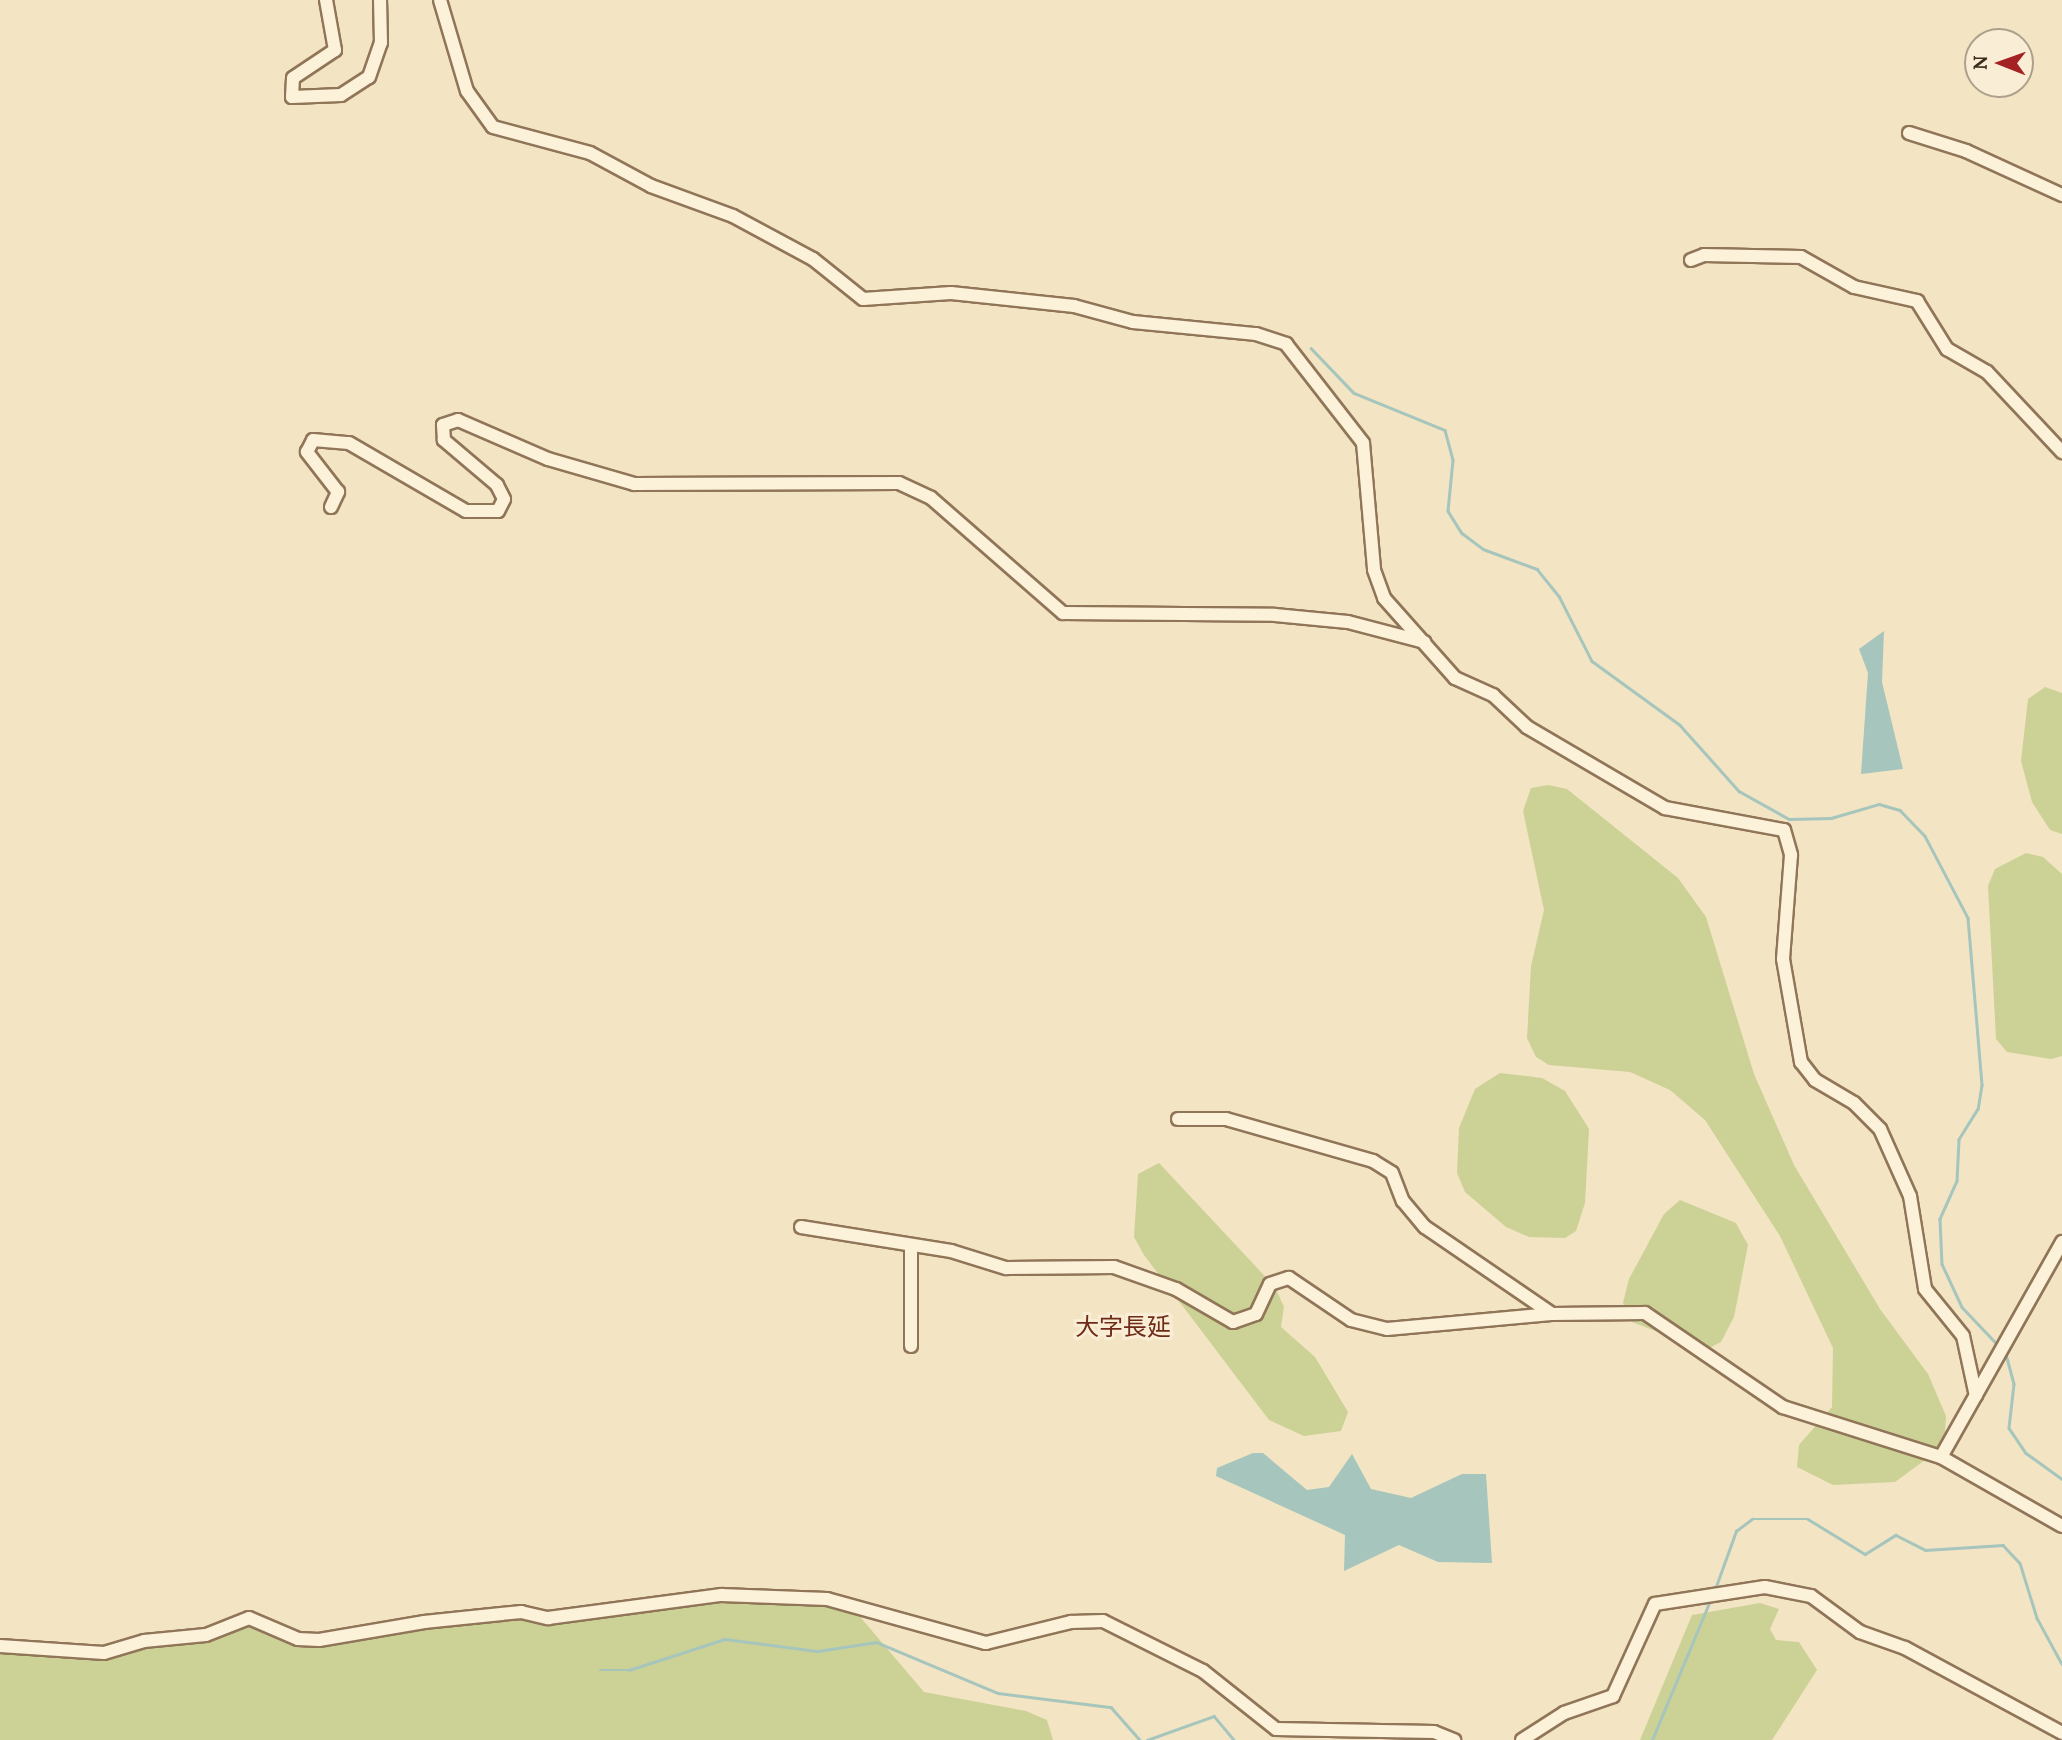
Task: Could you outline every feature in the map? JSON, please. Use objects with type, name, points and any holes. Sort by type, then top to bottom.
[{"type":"street","points":[[326,0],[335,50],[293,78],[292,97],[341,95],[369,77],[381,43],[380,0]]},
{"type":"street","points":[[440,0],[467,91],[493,127],[590,153],[651,186],[733,216],[813,259],[863,299],[951,293],[1074,306],[1133,322],[1256,334],[1286,344],[1363,443],[1378,586],[1455,678],[1493,695],[1527,727],[1636,795],[1682,814],[1784,831],[1791,865],[1783,960],[1801,1062],[1815,1080],[1854,1103],[1880,1129],[1910,1196],[1925,1289],[1963,1336],[1976,1396]]},
{"type":"street","points":[[1909,133],[1966,150],[2062,195]]},
{"type":"street","points":[[1691,260],[1704,255],[1801,257],[1854,287],[1917,302],[1947,349],[1987,372],[2062,452]]},
{"type":"street","points":[[331,508],[338,492],[307,452],[313,440],[349,443],[466,511],[498,512],[504,499],[497,485],[444,440],[443,425],[458,420],[548,458],[634,484],[899,483],[931,498],[1063,613],[1275,615],[1348,622],[1424,642]]},
{"type":"street","points":[[1178,1119],[1226,1119],[1373,1161],[1392,1173],[1402,1201],[1425,1227],[1552,1314]]},
{"type":"street","points":[[801,1227],[1006,1268],[1114,1267],[1176,1289],[1233,1322],[1256,1314],[1270,1284],[1289,1278],[1351,1320],[1388,1329],[1552,1314],[1645,1313],[1783,1407],[1941,1457],[2062,1526]]},
{"type":"street","points":[[1941,1457],[2062,1242]]},
{"type":"street","points":[[911,1247],[911,1346]]},
{"type":"street","points":[[1522,1740],[1564,1713],[1613,1696],[1655,1604],[1765,1587],[1811,1596],[1860,1632],[1905,1648],[2062,1733]]},
{"type":"street","points":[[0,1646],[104,1654],[144,1641],[206,1635],[249,1618],[298,1639],[319,1640],[424,1622],[521,1612],[548,1618],[721,1595],[827,1599],[986,1643],[1070,1622],[1103,1621],[1203,1671],[1276,1729],[1434,1732],[1454,1740]]},
{"type":"green space","points":[[2045,687],[2062,693],[2062,834],[2050,830],[2032,802],[2021,761],[2028,699]]},
{"type":"green space","points":[[1548,785],[1567,789],[1678,878],[1706,917],[1754,1074],[1794,1165],[1880,1309],[1928,1374],[1946,1416],[1944,1446],[1895,1482],[1833,1485],[1797,1467],[1799,1445],[1832,1407],[1833,1348],[1780,1236],[1705,1120],[1670,1090],[1630,1072],[1549,1065],[1536,1057],[1527,1038],[1531,966],[1544,910],[1523,811],[1531,788]]},
{"type":"green space","points":[[2026,853],[2043,857],[2062,874],[2062,1056],[2051,1059],[2007,1052],[1996,1039],[1988,886],[1995,869]]},
{"type":"green space","points":[[1500,1073],[1542,1078],[1565,1091],[1589,1129],[1585,1203],[1576,1231],[1565,1238],[1529,1237],[1506,1227],[1465,1192],[1457,1173],[1459,1128],[1475,1089]]},
{"type":"green space","points":[[1159,1163],[1275,1287],[1284,1307],[1281,1327],[1315,1357],[1348,1412],[1341,1431],[1304,1436],[1269,1420],[1144,1255],[1134,1237],[1138,1174]]},
{"type":"green space","points":[[1680,1200],[1736,1223],[1748,1245],[1734,1317],[1721,1342],[1705,1350],[1632,1322],[1623,1303],[1629,1279],[1664,1214]]},
{"type":"green space","points":[[723,1600],[827,1603],[856,1612],[924,1692],[1026,1711],[1047,1720],[1053,1740],[0,1740],[0,1650],[103,1657],[249,1622],[294,1642],[523,1616],[645,1613]]},
{"type":"green space","points":[[1760,1603],[1779,1609],[1770,1629],[1776,1640],[1799,1642],[1817,1670],[1772,1740],[1640,1740],[1692,1615]]},
{"type":"water","points":[[1884,631],[1882,682],[1903,769],[1861,774],[1868,673],[1859,649]]},
{"type":"water","points":[[1253,1453],[1263,1453],[1307,1490],[1329,1487],[1352,1454],[1371,1489],[1411,1498],[1462,1474],[1486,1474],[1492,1563],[1438,1562],[1399,1545],[1344,1571],[1345,1535],[1216,1476],[1217,1468]]},
{"type":"waterway","points":[[1311,348],[1354,393],[1445,430],[1453,460],[1448,511],[1462,533],[1483,549],[1537,569],[1559,596],[1592,661],[1680,725],[1739,791],[1789,819],[1831,818],[1879,804],[1900,810],[1925,836],[1968,918],[1982,1085],[1978,1109],[1959,1140],[1957,1181],[1940,1219],[1942,1264],[1962,1307],[1999,1346]]},
{"type":"waterway","points":[[2006,1354],[2014,1384],[2009,1428],[2026,1453],[2062,1479]]},
{"type":"waterway","points":[[1714,1592],[1736,1531],[1752,1519],[1808,1519],[1865,1554],[1896,1535],[1925,1550],[2003,1545],[2020,1563],[2037,1618],[2062,1664]]},
{"type":"waterway","points":[[1652,1740],[1710,1601]]},
{"type":"waterway","points":[[600,1670],[629,1670],[725,1639],[818,1651],[876,1642],[998,1693],[1111,1707],[1140,1740]]},
{"type":"waterway","points":[[1147,1740],[1214,1716],[1234,1740]]},
{"type":"district","name":"大字長延","points":[[1123,1327]]}]
